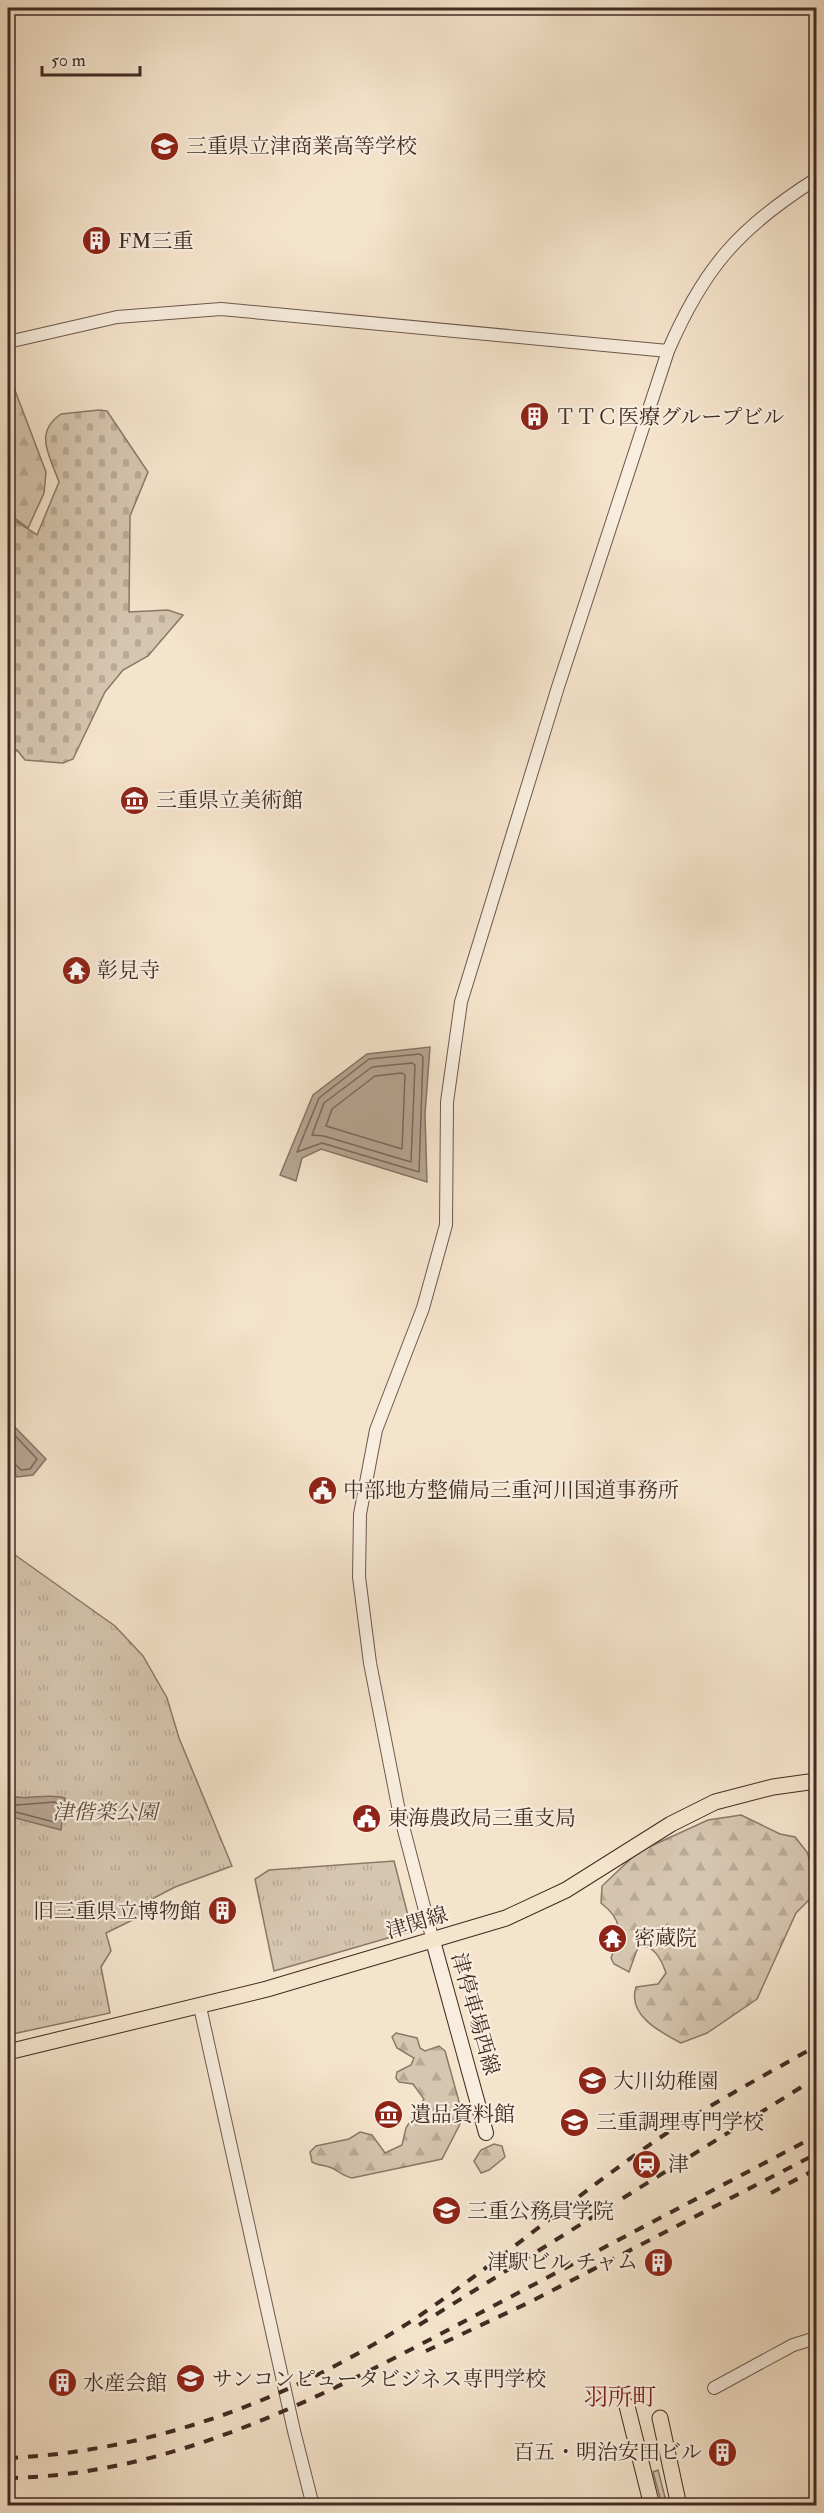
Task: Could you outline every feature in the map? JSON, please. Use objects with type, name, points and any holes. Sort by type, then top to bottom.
[{"type":"main road","name":"津関線","points":[[8,2052],[200,2007],[433,1941],[535,1906],[566,1890],[671,1824],[715,1802],[773,1787],[816,1781]]},
{"type":"main road","name":"津停車場西線","points":[[433,1941],[486,2133]]},
{"type":"main road","points":[[627,2406],[652,2505]]},
{"type":"main road","points":[[660,2418],[679,2505]]},
{"type":"street","points":[[433,1941],[399,1811],[370,1663],[359,1577],[360,1514],[376,1430],[423,1308],[446,1225],[447,1102],[461,1002],[561,676],[668,351],[684,313],[719,259],[764,214],[816,179]]},
{"type":"street","points":[[8,342],[117,316],[221,309],[668,351]]},
{"type":"street","points":[[200,2007],[294,2431],[313,2505]]},
{"type":"street","points":[[714,2388],[792,2345],[816,2338]]},
{"type":"green space","points":[[8,372],[46,472],[44,493],[28,528],[8,513]]},
{"type":"green space","points":[[107,411],[148,472],[130,516],[129,612],[168,610],[183,615],[148,656],[123,670],[105,692],[73,759],[63,763],[25,760],[17,750],[8,761],[8,516],[37,535],[59,482],[46,445],[48,429],[61,414]]},
{"type":"green space","name":"津偕楽公園","points":[[8,1550],[115,1626],[143,1656],[167,1698],[179,1738],[232,1866],[175,1887],[150,1900],[149,1912],[106,1933],[111,1951],[101,1967],[110,2013],[8,2035]]},
{"type":"green space","points":[[741,1815],[780,1834],[795,1837],[807,1852],[816,1878],[812,1897],[796,1913],[757,1999],[707,2033],[681,2043],[655,2028],[636,2006],[634,1997],[636,1987],[658,1984],[666,1973],[656,1954],[648,1947],[638,1947],[629,1972],[614,1964],[611,1958],[617,1941],[618,1928],[614,1916],[601,1903],[602,1886],[638,1852],[708,1820]]},
{"type":"green space","points":[[394,1861],[412,1931],[274,1971],[255,1879],[269,1870]]},
{"type":"green space","points":[[396,2033],[417,2038],[420,2048],[425,2051],[439,2046],[445,2051],[460,2105],[461,2122],[442,2159],[352,2178],[330,2167],[312,2162],[310,2152],[316,2146],[349,2139],[360,2132],[372,2135],[385,2153],[402,2145],[406,2128],[424,2099],[413,2084],[399,2082],[396,2078],[397,2072],[411,2065],[414,2058],[397,2048],[392,2037]]},
{"type":"green space","points":[[494,2144],[502,2146],[505,2157],[489,2170],[481,2173],[474,2161],[481,2150]]},
{"type":"green space","points":[[658,2470],[667,2505],[662,2505],[653,2472]]},
{"type":"water","points":[[430,1047],[425,1114],[427,1182],[321,1149],[302,1158],[296,1181],[280,1175],[313,1095],[367,1054]]},
{"type":"water","points":[[8,1420],[46,1459],[33,1475],[17,1477],[8,1463]]},
{"type":"water","points":[[8,1795],[22,1798],[58,1796],[65,1798],[61,1830],[8,1816]]},
{"type":"railway","points":[[8,2458],[63,2453],[118,2444],[172,2431],[276,2394],[326,2371],[375,2344],[422,2314],[659,2138],[816,2046]]},
{"type":"railway","points":[[419,2325],[816,2078]]},
{"type":"railway","points":[[8,2478],[74,2473],[139,2461],[201,2443],[263,2420],[382,2364],[816,2136]]},
{"type":"railway","points":[[426,2351],[530,2302],[816,2154]]},
{"type":"railway","points":[[771,2193],[816,2169]]},
{"type":"place","name":"三重県立津商業高等学校","points":[[165,146]]},
{"type":"place","name":"FM三重","points":[[97,241]]},
{"type":"place","name":"ＴＴＣ医療グループビル","points":[[534,417]]},
{"type":"place","name":"三重県立美術館","points":[[135,800]]},
{"type":"place","name":"彰見寺","points":[[76,970]]},
{"type":"place","name":"中部地方整備局三重河川国道事務所","points":[[322,1490]]},
{"type":"place","name":"東海農政局三重支局","points":[[366,1818]]},
{"type":"place","name":"旧三重県立博物館","points":[[222,1911]]},
{"type":"place","name":"密蔵院","points":[[613,1938]]},
{"type":"place","name":"大川幼稚園","points":[[592,2081]]},
{"type":"place","name":"遺品資料館","points":[[389,2114]]},
{"type":"place","name":"三重調理専門学校","points":[[575,2122]]},
{"type":"place","name":"津","points":[[647,2164]]},
{"type":"place","name":"三重公務員学院","points":[[446,2211]]},
{"type":"place","name":"津駅ビル チャム","points":[[659,2262]]},
{"type":"place","name":"サンコンピュータビジネス専門学校","points":[[191,2379]]},
{"type":"place","name":"水産会館","points":[[62,2383]]},
{"type":"place","name":"百五・明治安田ビル","points":[[723,2452]]},
{"type":"district","name":"羽所町","points":[[620,2397]]}]
